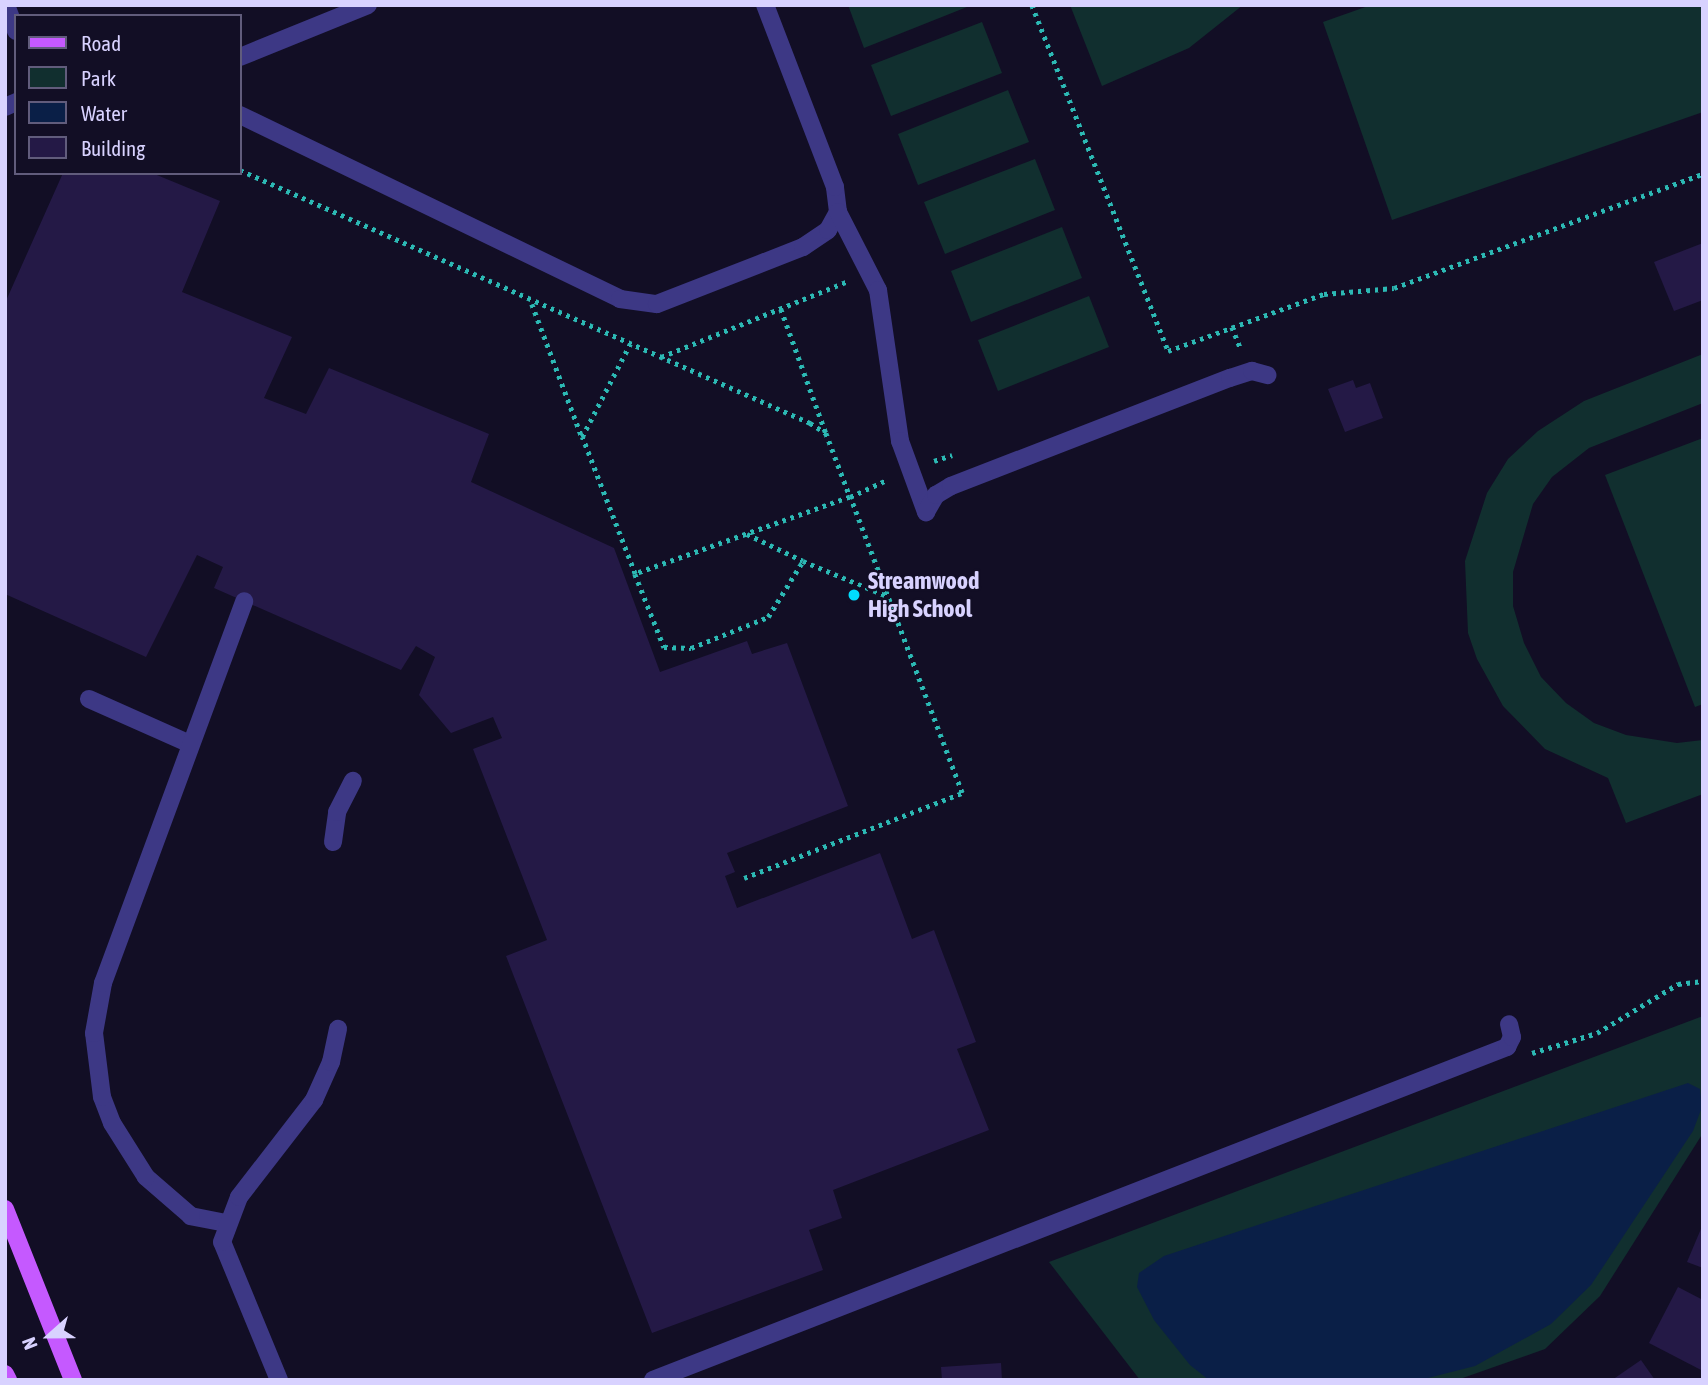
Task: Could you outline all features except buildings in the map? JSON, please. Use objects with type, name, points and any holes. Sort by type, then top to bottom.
[{"type":"main road","points":[[5,1209],[73,1380]]},
{"type":"main road","points":[[5,1374],[8,1380]]},
{"type":"street","points":[[6,5],[14,26]]},
{"type":"street","points":[[242,56],[368,5]]},
{"type":"street","points":[[765,5],[835,187],[838,212],[878,290],[900,440],[926,512],[936,495],[951,486],[1230,379],[1252,372],[1267,375]]},
{"type":"street","points":[[242,116],[620,299],[657,304],[803,247],[828,230],[838,212]]},
{"type":"street","points":[[226,1223],[191,1216],[146,1177],[112,1123],[94,1065],[94,1033],[103,983],[244,601]]},
{"type":"street","points":[[89,699],[190,744]]},
{"type":"street","points":[[333,842],[337,812],[353,781]]},
{"type":"street","points":[[653,1380],[1507,1047],[1512,1037],[1509,1024]]},
{"type":"street","points":[[279,1380],[225,1256],[222,1242],[226,1223],[239,1197],[314,1100],[331,1062],[338,1029]]},
{"type":"path","points":[[1032,5],[1168,351],[1324,294],[1394,288],[1703,174]]},
{"type":"path","points":[[242,171],[826,433]]},
{"type":"path","points":[[660,357],[832,288]]},
{"type":"path","points":[[532,303],[664,647],[691,648],[768,617],[803,561]]},
{"type":"path","points":[[744,878],[962,793],[781,309]]},
{"type":"path","points":[[582,437],[630,344]]},
{"type":"path","points":[[635,574],[850,496]]},
{"type":"path","points":[[746,534],[888,596]]},
{"type":"path","points":[[1507,1047],[1537,1054],[1597,1033],[1678,984],[1703,981]]},
{"type":"green space","points":[[848,5],[972,5],[864,48]]},
{"type":"green space","points":[[1070,5],[1243,5],[1189,48],[1102,86]]},
{"type":"green space","points":[[1371,5],[1703,5],[1703,112],[1392,220],[1323,22]]},
{"type":"green space","points":[[982,22],[1002,73],[891,116],[871,65]]},
{"type":"green space","points":[[1008,90],[1029,142],[918,185],[898,134]]},
{"type":"green space","points":[[1035,159],[1055,210],[945,254],[924,202]]},
{"type":"green space","points":[[1062,227],[1082,278],[971,322],[951,271]]},
{"type":"green space","points":[[1089,296],[1109,347],[998,391],[978,340]]},
{"type":"green space","points":[[1703,354],[1703,403],[1589,448],[1552,477],[1533,504],[1513,572],[1513,606],[1524,643],[1541,677],[1566,703],[1594,723],[1626,735],[1677,743],[1703,740],[1703,794],[1626,823],[1608,778],[1545,749],[1503,706],[1477,659],[1468,633],[1465,561],[1487,493],[1508,459],[1538,431],[1584,401]]},
{"type":"green space","points":[[1703,438],[1703,704],[1695,707],[1605,475]]},
{"type":"green space","points":[[1703,1016],[1703,1133],[1600,1296],[1545,1349],[1457,1380],[1140,1380],[1049,1262]]},
{"type":"water","points":[[1688,1083],[1700,1089],[1702,1107],[1693,1131],[1591,1285],[1551,1324],[1475,1366],[1420,1380],[1209,1380],[1190,1365],[1154,1320],[1137,1287],[1139,1273],[1164,1256]]},
{"type":"place","name":"Streamwood High School","points":[[854,595]]}]
